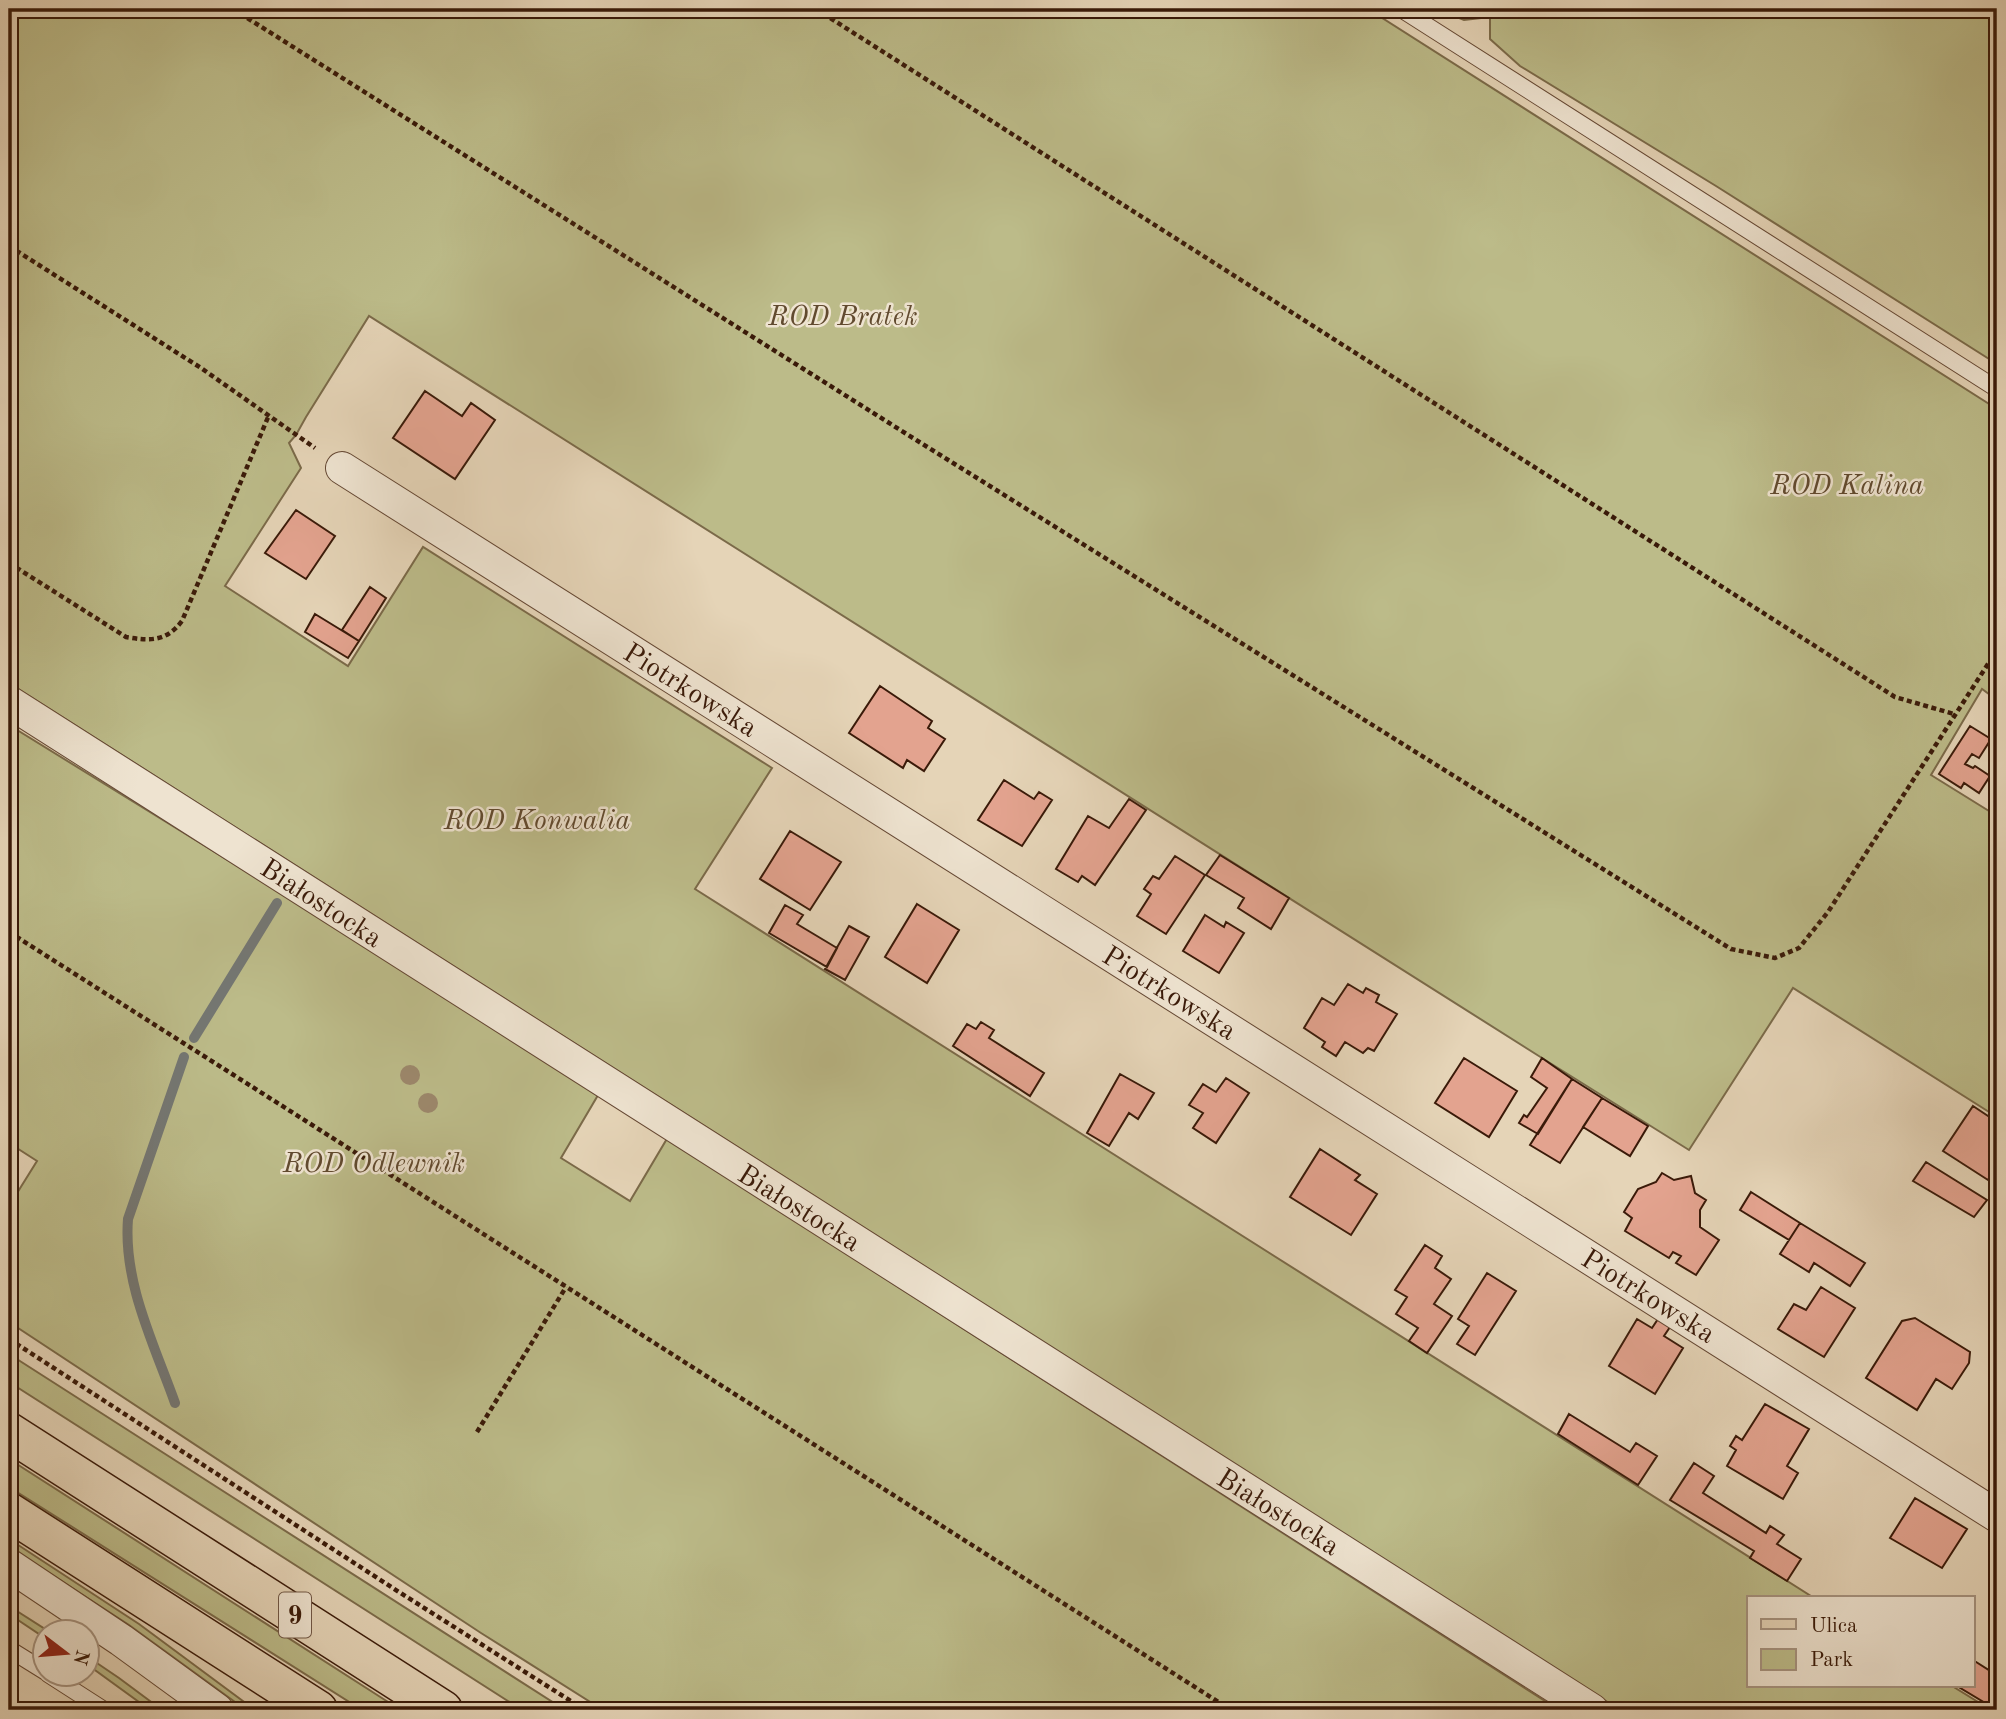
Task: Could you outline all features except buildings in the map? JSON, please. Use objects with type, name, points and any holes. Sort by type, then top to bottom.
[{"type":"main road","name":"9","points":[[9,1432],[443,1710]]},
{"type":"main road","name":"9","points":[[9,1512],[318,1710]]},
{"type":"street","name":"Piotrkowska","points":[[342,468],[1997,1516]]},
{"type":"street","name":"Białostocka","points":[[9,702],[1592,1710]]},
{"type":"street","points":[[9,1566],[101,1625],[217,1710]]},
{"type":"lane","points":[[1401,9],[1997,389]]},
{"type":"lane","points":[[9,1649],[32,1664]]},
{"type":"lane","points":[[70,1688],[104,1710]]},
{"type":"path","points":[[233,9],[1731,949],[1775,958],[1799,948],[1828,912],[1997,650]]},
{"type":"path","points":[[816,9],[1895,697],[1954,714]]},
{"type":"path","points":[[9,246],[201,368],[342,468]]},
{"type":"path","points":[[9,564],[126,637],[145,640],[160,638],[175,630],[182,621],[269,415]]},
{"type":"path","points":[[9,932],[1231,1710]]},
{"type":"path","points":[[477,1432],[566,1287]]},
{"type":"path","points":[[9,1339],[585,1710]]},
{"type":"green space","points":[[9,9],[1368,9],[1997,409],[1997,700],[1982,689],[1931,775],[1997,816],[1997,1117],[1793,988],[1689,1150],[369,316],[289,443],[301,468],[225,586],[348,666],[423,547],[772,768],[695,889],[1811,1596],[1747,1596],[1747,1688],[1955,1688],[1991,1710],[1620,1710],[9,683]]},
{"type":"green space","points":[[1437,9],[1997,9],[1997,364],[1520,66],[1490,39],[1490,17],[1464,20]]},
{"type":"green space","name":"ROD Odlewnik","points":[[9,725],[601,1090],[561,1158],[630,1201],[668,1137],[1559,1710],[603,1710],[481,1633],[9,1322],[9,1206],[37,1161],[9,1143]]},
{"type":"green space","points":[[9,1354],[565,1710],[522,1710],[9,1382]]},
{"type":"green space","points":[[9,1459],[401,1710],[362,1710],[9,1487]]},
{"type":"green space","points":[[9,1539],[139,1624],[255,1710],[246,1710],[129,1625],[9,1547]]},
{"type":"green space","points":[[9,1606],[32,1621],[32,1629],[9,1614]]},
{"type":"green space","points":[[102,1666],[162,1710],[150,1710],[102,1675]]},
{"type":"waterway","points":[[194,1038],[277,903]]},
{"type":"waterway","points":[[175,1403],[135,1290],[130,1266],[128,1219],[184,1057]]},
{"type":"park label","name":"ROD Bratek","points":[[843,315]]},
{"type":"park label","name":"ROD Kalina","points":[[1847,484]]},
{"type":"park label","name":"ROD Konwalia","points":[[537,819]]}]
